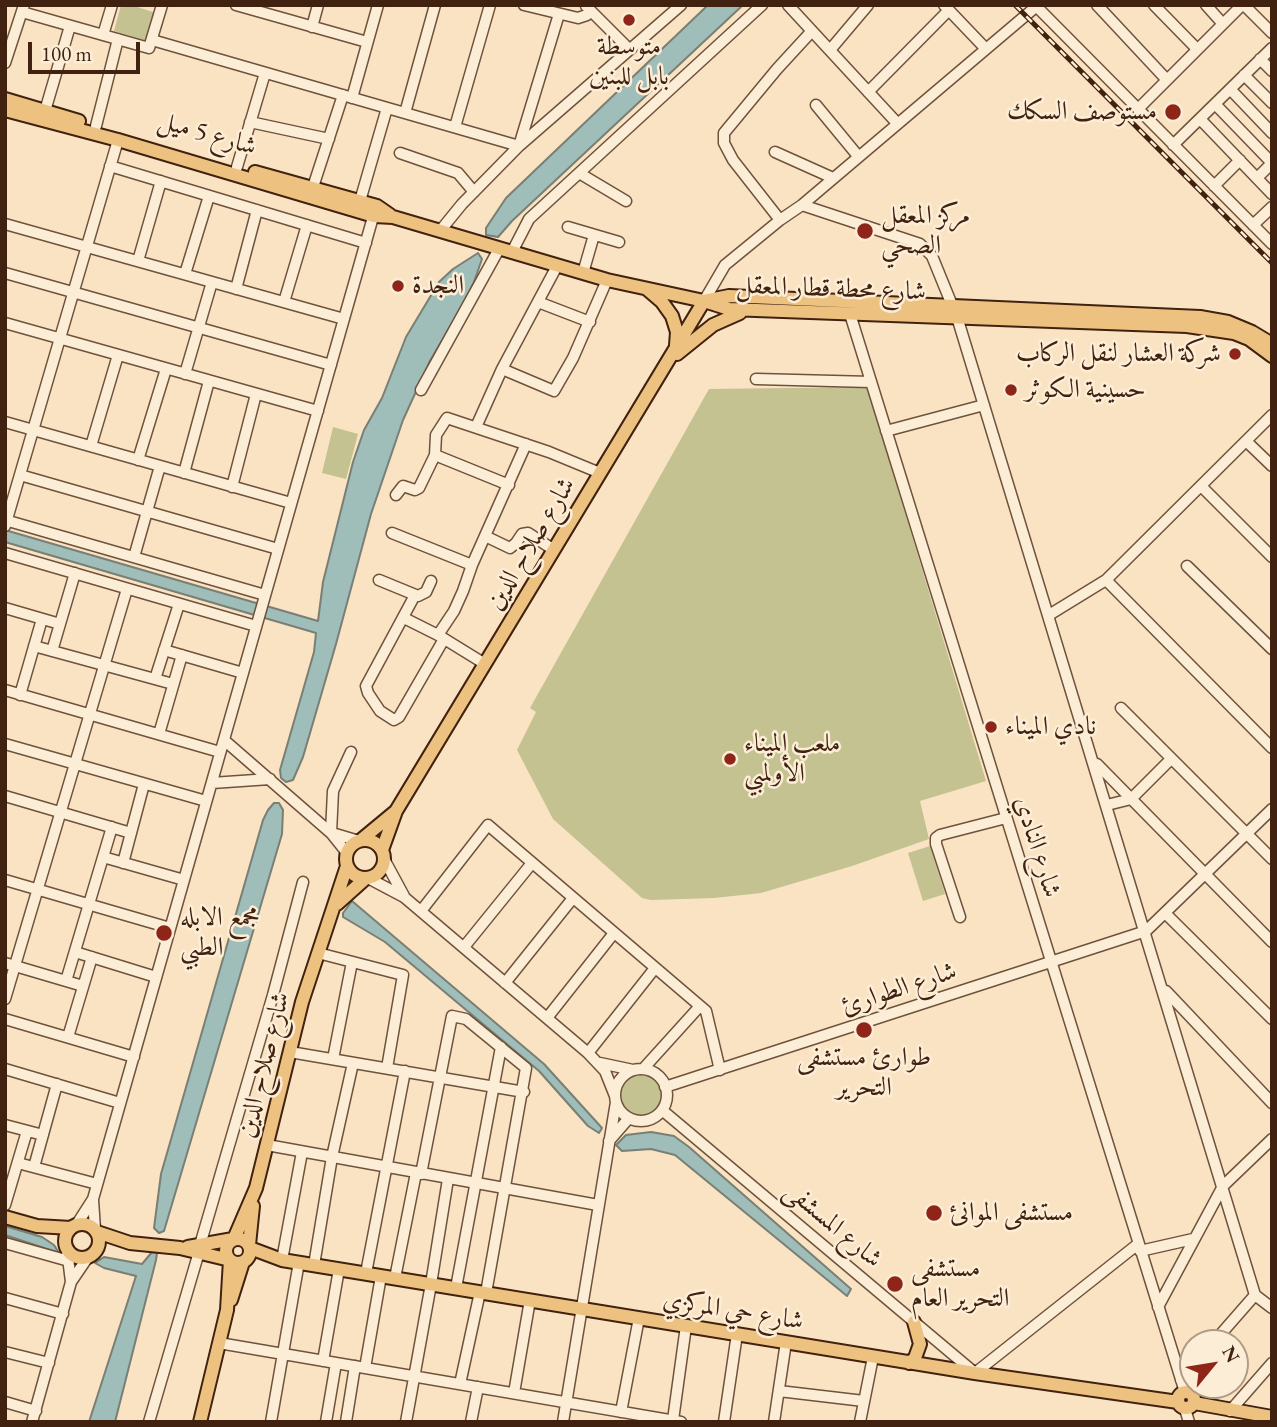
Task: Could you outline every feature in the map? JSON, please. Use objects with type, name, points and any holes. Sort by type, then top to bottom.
[{"type":"main road","name":"شارع 5 ميل","points":[[5,99],[360,201],[375,211]]},
{"type":"main road","name":"شارع 5 ميل","points":[[5,110],[375,211],[607,280],[704,301]]},
{"type":"main road","points":[[648,289],[672,316],[677,332],[675,349]]},
{"type":"main road","name":"شارع محطة قطار المعقل","points":[[704,301],[729,296],[1187,326],[1214,329],[1249,339],[1272,356]]},
{"type":"main road","name":"شارع محطة قطار المعقل","points":[[704,301],[729,310],[850,314],[955,311],[1200,317],[1228,322],[1272,344]]},
{"type":"main road","name":"شارع صلاح الدين","points":[[383,855],[396,811],[704,301]]},
{"type":"main road","points":[[666,363],[713,325],[751,310]]},
{"type":"main road","name":"شارع صلاح الدين","points":[[360,840],[396,811]]},
{"type":"main road","points":[[360,840],[373,842],[383,855],[379,871],[367,878],[355,875],[347,859],[349,848],[360,840]]},
{"type":"main road","name":"شارع صلاح الدين","points":[[200,1422],[234,1279],[247,1254],[248,1217],[302,1002],[347,859]]},
{"type":"main road","name":"شارع صلاح الدين","points":[[330,913],[367,878]]},
{"type":"main road","points":[[5,1217],[37,1226],[86,1224],[96,1231],[130,1243],[180,1248],[201,1248],[241,1239],[247,1254],[236,1263],[201,1248]]},
{"type":"main road","name":"شارع صلاح الدين","points":[[234,1239],[248,1217]]},
{"type":"main road","points":[[248,1217],[260,1243],[274,1259],[251,1265],[234,1279],[201,1248],[248,1217]]},
{"type":"main road","points":[[37,1226],[76,1257],[130,1243]]},
{"type":"main road","points":[[67,1252],[67,1233],[74,1226]]},
{"type":"main road","points":[[92,1254],[99,1241],[96,1231]]},
{"type":"main road","points":[[230,1260],[225,1250],[234,1239]]},
{"type":"main road","name":"شارع حي المركزي","points":[[247,1254],[909,1363],[1185,1401],[1272,1417]]},
{"type":"main road","name":"شارع صلاح الدين","points":[[230,1260],[234,1279]]},
{"type":"main road","points":[[909,1363],[915,1358],[920,1344],[914,1322]]},
{"type":"street","points":[[103,35],[112,5]]},
{"type":"street","points":[[236,5],[367,42]]},
{"type":"street","points":[[312,27],[318,5]]},
{"type":"street","points":[[313,187],[329,139],[348,97],[378,5]]},
{"type":"street","points":[[405,113],[435,5]]},
{"type":"street","points":[[455,127],[490,5]]},
{"type":"street","points":[[524,5],[578,18],[587,15],[588,8]]},
{"type":"street","points":[[440,231],[519,146],[681,5]]},
{"type":"street","points":[[421,390],[505,251],[529,219],[762,5]]},
{"type":"street","points":[[788,5],[897,123]]},
{"type":"street","points":[[830,50],[868,5]]},
{"type":"street","points":[[1097,5],[1167,80]]},
{"type":"street","points":[[1154,5],[1197,50]]},
{"type":"street","points":[[1206,5],[1223,24]]},
{"type":"street","points":[[1138,109],[1243,5],[1272,33]]},
{"type":"street","points":[[5,63],[23,8],[70,26],[149,48],[158,6]]},
{"type":"street","points":[[704,301],[725,265],[802,205],[1037,6],[1272,244]]},
{"type":"street","points":[[588,8],[629,49]]},
{"type":"street","points":[[868,92],[946,8],[986,49]]},
{"type":"street","points":[[519,146],[559,14]]},
{"type":"street","points":[[45,111],[70,26]]},
{"type":"street","points":[[780,220],[733,160],[723,143],[724,133],[811,32]]},
{"type":"street","points":[[96,126],[118,39]]},
{"type":"street","points":[[152,40],[519,146]]},
{"type":"street","points":[[1173,145],[1272,48]]},
{"type":"street","points":[[1260,59],[1272,71]]},
{"type":"street","points":[[237,167],[265,73]]},
{"type":"street","points":[[1244,75],[1272,103]]},
{"type":"street","points":[[1230,89],[1272,132]]},
{"type":"street","points":[[1215,104],[1272,163],[1257,178]]},
{"type":"street","points":[[816,105],[858,156]]},
{"type":"street","points":[[360,201],[387,108]]},
{"type":"street","points":[[1199,118],[1272,194]]},
{"type":"street","points":[[250,122],[329,139]]},
{"type":"street","points":[[118,140],[6,522],[265,595]]},
{"type":"street","points":[[775,152],[833,178]]},
{"type":"street","points":[[400,153],[458,173],[474,192]]},
{"type":"street","points":[[1214,186],[1240,160]]},
{"type":"street","points":[[110,166],[366,243]]},
{"type":"street","points":[[579,173],[626,201]]},
{"type":"street","points":[[138,261],[161,181]]},
{"type":"street","points":[[185,274],[209,196]]},
{"type":"street","points":[[802,205],[919,244],[932,256],[955,311],[1255,1295],[1272,1308]]},
{"type":"street","points":[[1253,225],[1272,207]]},
{"type":"street","points":[[236,289],[257,210]]},
{"type":"street","points":[[74,1226],[93,1199],[375,211]]},
{"type":"street","points":[[5,223],[344,320]]},
{"type":"street","points":[[284,302],[307,225]]},
{"type":"street","points":[[568,227],[619,242]]},
{"type":"street","points":[[583,273],[594,234]]},
{"type":"street","points":[[476,427],[502,369],[557,266]]},
{"type":"street","points":[[5,273],[331,365]]},
{"type":"street","points":[[502,369],[554,391],[590,322],[607,280]]},
{"type":"street","points":[[186,374],[212,282]]},
{"type":"street","points":[[538,302],[590,322]]},
{"type":"street","name":"شارع النادي","points":[[850,314],[1185,1401]]},
{"type":"street","points":[[5,323],[318,411]]},
{"type":"street","points":[[91,446],[118,355]]},
{"type":"street","points":[[138,460],[166,369]]},
{"type":"street","points":[[756,379],[871,382]]},
{"type":"street","points":[[184,473],[209,381]]},
{"type":"street","points":[[232,486],[256,394]]},
{"type":"street","points":[[886,432],[984,405]]},
{"type":"street","points":[[1049,615],[1106,580],[1272,415]]},
{"type":"street","points":[[396,495],[403,486],[415,490],[419,488],[435,455],[436,435],[447,418],[526,444],[600,473]]},
{"type":"street","points":[[5,422],[292,503]]},
{"type":"street","points":[[1246,441],[1272,466]]},
{"type":"street","points":[[415,595],[366,686],[380,711],[394,720],[399,718],[454,611],[526,444]]},
{"type":"street","points":[[435,455],[509,485]]},
{"type":"street","points":[[134,557],[160,466]]},
{"type":"street","points":[[20,475],[278,549]]},
{"type":"street","points":[[1201,486],[1272,557]]},
{"type":"street","points":[[392,533],[472,565]]},
{"type":"street","points":[[485,536],[510,548],[522,534],[528,533],[554,550]]},
{"type":"street","points":[[5,553],[256,626]]},
{"type":"street","points":[[1186,566],[1272,649]]},
{"type":"street","points":[[52,651],[75,573]]},
{"type":"street","points":[[379,580],[415,595],[423,595],[431,581]]},
{"type":"street","points":[[1106,580],[1272,748]]},
{"type":"street","points":[[5,999],[10,964],[38,889],[127,589]]},
{"type":"street","points":[[155,679],[179,604]]},
{"type":"street","points":[[5,608],[60,624]]},
{"type":"street","points":[[404,618],[485,664]]},
{"type":"street","points":[[20,695],[42,619]]},
{"type":"street","points":[[34,646],[173,684]]},
{"type":"street","points":[[164,650],[243,673]]},
{"type":"street","points":[[159,734],[182,655]]},
{"type":"street","points":[[5,690],[220,752]]},
{"type":"street","points":[[1121,708],[1272,859]]},
{"type":"street","points":[[224,740],[331,833],[347,859]]},
{"type":"street","points":[[5,744],[206,802]]},
{"type":"street","points":[[331,833],[333,790],[351,752]]},
{"type":"street","points":[[1107,805],[1130,799],[1171,759]]},
{"type":"street","points":[[1094,762],[1272,942]]},
{"type":"street","points":[[212,783],[270,779]]},
{"type":"street","points":[[122,863],[144,784]]},
{"type":"street","points":[[5,797],[131,833]]},
{"type":"street","points":[[1146,931],[1272,809]]},
{"type":"street","points":[[960,917],[936,838],[1006,818]]},
{"type":"street","points":[[421,911],[488,825],[706,1011],[720,1070]]},
{"type":"street","points":[[66,981],[112,827]]},
{"type":"street","points":[[331,833],[360,840]]},
{"type":"street","points":[[383,855],[404,897]]},
{"type":"street","points":[[103,857],[184,880]]},
{"type":"street","points":[[464,947],[532,863]]},
{"type":"street","points":[[367,878],[404,897],[600,1063],[609,1079],[619,1109],[629,1118],[644,1121],[662,1110],[667,1094],[666,1087],[657,1074],[600,1063]]},
{"type":"street","points":[[5,880],[170,928]]},
{"type":"street","points":[[149,1422],[274,995],[303,882]]},
{"type":"street","points":[[505,983],[573,898]]},
{"type":"street","points":[[1165,913],[1272,1019]]},
{"type":"street","name":"شارع الطوارئ","points":[[666,1087],[1146,931]]},
{"type":"street","points":[[547,1018],[614,933]]},
{"type":"street","points":[[75,952],[156,977]]},
{"type":"street","points":[[318,953],[404,975],[387,1068]]},
{"type":"street","points":[[68,1037],[92,957]]},
{"type":"street","points":[[333,1059],[352,962]]},
{"type":"street","points":[[10,964],[83,986]]},
{"type":"street","points":[[588,1053],[655,968]]},
{"type":"street","points":[[1163,988],[1272,1103]]},
{"type":"street","points":[[563,1422],[620,1079],[639,1069],[700,1006]]},
{"type":"street","points":[[395,1278],[453,1016],[466,1019],[526,1068],[524,1092],[505,1189],[460,1384]]},
{"type":"street","points":[[5,1019],[134,1057]]},
{"type":"street","points":[[456,1288],[500,1047]]},
{"type":"street","points":[[290,1052],[524,1092]]},
{"type":"street","points":[[314,1265],[332,1157],[353,1063]]},
{"type":"street","points":[[5,1069],[120,1103]]},
{"type":"street","points":[[366,1273],[405,1072]]},
{"type":"street","points":[[34,1167],[57,1084]]},
{"type":"street","name":"شارع المسشفى","points":[[662,1110],[975,1373]]},
{"type":"street","points":[[609,1142],[629,1118]]},
{"type":"street","points":[[5,1125],[43,1135]]},
{"type":"street","points":[[5,1205],[27,1131]]},
{"type":"street","points":[[1157,1307],[1223,1186],[1272,1139]]},
{"type":"street","points":[[267,1145],[598,1205]]},
{"type":"street","points":[[274,1259],[302,1152]]},
{"type":"street","points":[[18,1163],[97,1184]]},
{"type":"street","points":[[406,1422],[448,1179]]},
{"type":"street","points":[[93,1199],[96,1231]]},
{"type":"street","points":[[975,1373],[1139,1247],[1193,1239]]},
{"type":"street","points":[[5,1243],[67,1252],[71,1282],[33,1422]]},
{"type":"street","points":[[71,1282],[92,1254]]},
{"type":"street","points":[[271,1422],[299,1262]]},
{"type":"street","points":[[323,1361],[339,1269]]},
{"type":"street","points":[[346,1422],[381,1276]]},
{"type":"street","points":[[1225,1329],[1255,1295]]},
{"type":"street","points":[[5,1298],[63,1314]]},
{"type":"street","points":[[513,1393],[530,1300]]},
{"type":"street","points":[[621,1412],[639,1318]]},
{"type":"street","points":[[219,1343],[677,1421],[686,1326]]},
{"type":"street","points":[[724,1422],[737,1334]]},
{"type":"street","points":[[774,1422],[786,1342]]},
{"type":"street","points":[[5,1352],[49,1363]]},
{"type":"street","points":[[860,1422],[873,1357]]},
{"type":"street","points":[[327,1422],[336,1363]]},
{"type":"street","points":[[1230,1410],[1272,1363]]},
{"type":"street","points":[[471,1422],[478,1387]]},
{"type":"street","points":[[779,1391],[864,1401]]},
{"type":"street","points":[[5,1402],[36,1410]]},
{"type":"shaded area","points":[[121,5],[131,5],[156,13],[148,41],[114,31]]},
{"type":"shaded area","points":[[867,387],[986,781],[920,801],[929,839],[852,866],[761,893],[714,898],[642,898],[553,819],[517,750],[536,712],[530,708],[709,389]]},
{"type":"shaded area","points":[[333,427],[358,434],[346,479],[322,473]]},
{"type":"shaded area","points":[[930,846],[945,894],[923,901],[908,853]]},
{"type":"shaded area","points":[[641,1075],[655,1081],[661,1095],[655,1109],[641,1115],[627,1109],[621,1095],[627,1081]]},
{"type":"water","points":[[708,5],[743,5],[498,237],[486,235],[486,228],[506,198]]},
{"type":"water","points":[[478,253],[482,259],[474,282],[430,361],[403,420],[371,514],[303,757],[293,780],[286,782],[281,778],[280,770],[314,652],[316,633],[5,542],[5,530],[318,621],[323,582],[353,462],[364,430],[382,398],[406,337],[439,282]]},
{"type":"water","points":[[274,803],[279,803],[283,810],[282,834],[164,1231],[159,1233],[154,1228],[161,1174],[263,820]]},
{"type":"water","points":[[352,901],[544,1064],[602,1128],[599,1133],[588,1126],[539,1071],[385,942],[343,917]]},
{"type":"water","points":[[651,1132],[674,1136],[689,1147],[851,1289],[847,1296],[675,1155],[651,1149],[622,1151],[616,1145],[626,1135]]},
{"type":"water","points":[[5,1226],[42,1237],[54,1245],[59,1253],[5,1235]]},
{"type":"water","points":[[152,1252],[157,1253],[156,1260],[115,1422],[89,1422],[136,1276],[95,1263],[104,1257],[142,1264]]},
{"type":"railway","points":[[1015,5],[1272,263]]},
{"type":"place","name":"متوسطة بابل للبنين","points":[[629,20]]},
{"type":"place","name":"مستوصف السكك","points":[[1173,112]]},
{"type":"place","name":"مركز المعقل الصحي","points":[[865,231]]},
{"type":"place","name":"النجدة","points":[[398,286]]},
{"type":"place","name":"شركة العشار لنقل الركاب","points":[[1235,354]]},
{"type":"place","name":"حسينية الكوثر","points":[[1011,390]]},
{"type":"place","name":"نادي الميناء","points":[[991,727]]},
{"type":"place","name":"ملعب الميناء الأولمبي","points":[[730,759]]},
{"type":"place","name":"مجمع الابله الطبي","points":[[164,933]]},
{"type":"place","name":"طوارئ مستشفى التحرير","points":[[864,1030]]},
{"type":"place","name":"مستشفى الموانئ","points":[[934,1213]]},
{"type":"place","name":"مستشفى التحرير العام","points":[[895,1284]]}]
